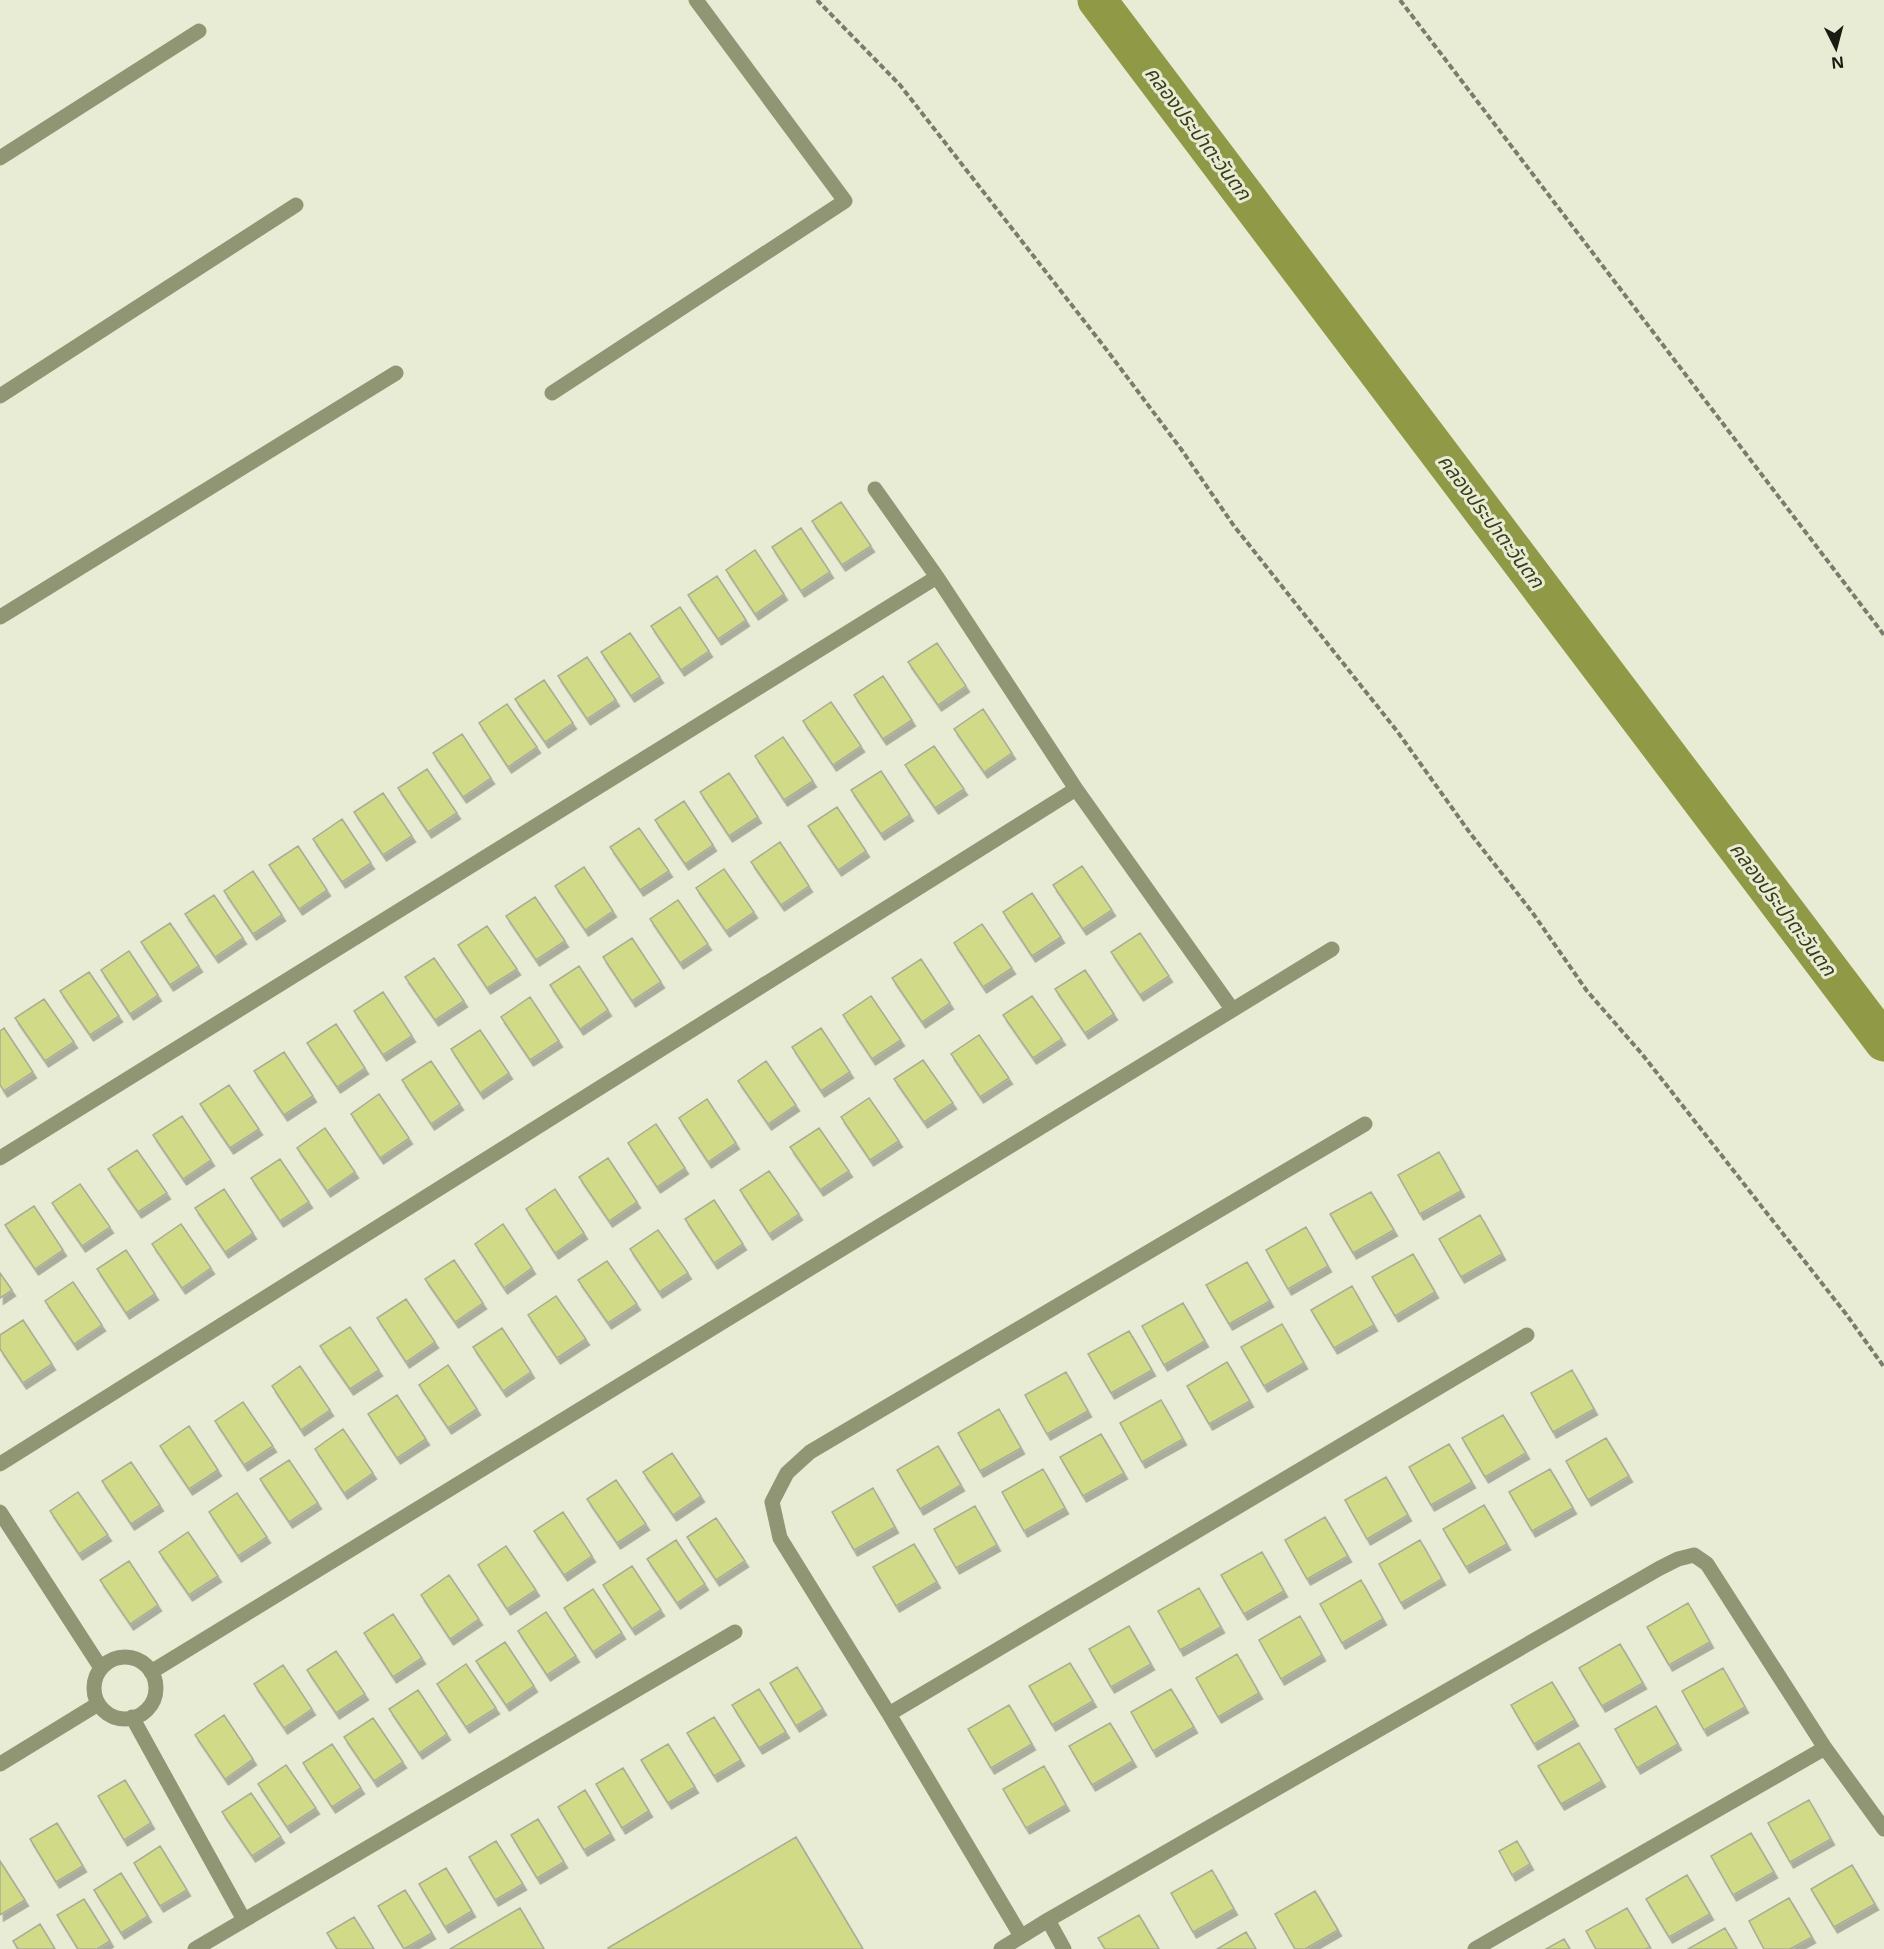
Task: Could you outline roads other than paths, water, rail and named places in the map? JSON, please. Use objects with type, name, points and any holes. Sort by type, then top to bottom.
[{"type":"street","points":[[552,393],[845,201],[696,0]]},
{"type":"street","points":[[0,158],[199,31]]},
{"type":"street","points":[[0,396],[296,205]]},
{"type":"street","points":[[0,617],[396,373]]},
{"type":"street","points":[[875,489],[937,577],[1076,789],[1232,1009]]},
{"type":"street","points":[[0,1158],[937,577]]},
{"type":"street","points":[[0,1464],[1076,789]]},
{"type":"street","points":[[152,1672],[1332,949]]},
{"type":"street","points":[[1021,1936],[889,1714],[780,1538],[772,1502],[787,1473],[810,1452],[1365,1124]]},
{"type":"street","points":[[889,1714],[1527,1335]]},
{"type":"street","points":[[0,1512],[101,1668]]},
{"type":"street","points":[[1006,1948],[1048,1920],[1660,1568],[1678,1559],[1694,1555],[1707,1564],[1825,1748],[1884,1829]]},
{"type":"street","points":[[195,1949],[735,1632]]},
{"type":"street","points":[[120,1657],[132,1658],[143,1663],[152,1672],[156,1683],[156,1695],[142,1715],[118,1718],[106,1713],[98,1704],[94,1693],[95,1681],[101,1668],[120,1657]]},
{"type":"street","points":[[0,1764],[98,1704]]},
{"type":"street","points":[[132,1718],[244,1920]]},
{"type":"street","points":[[1475,1949],[1825,1748]]},
{"type":"street","points":[[1048,1920],[1064,1949]]},
{"type":"waterway","name":"คลองประปาตะวันตก","points":[[1097,0],[1884,1042]]}]
